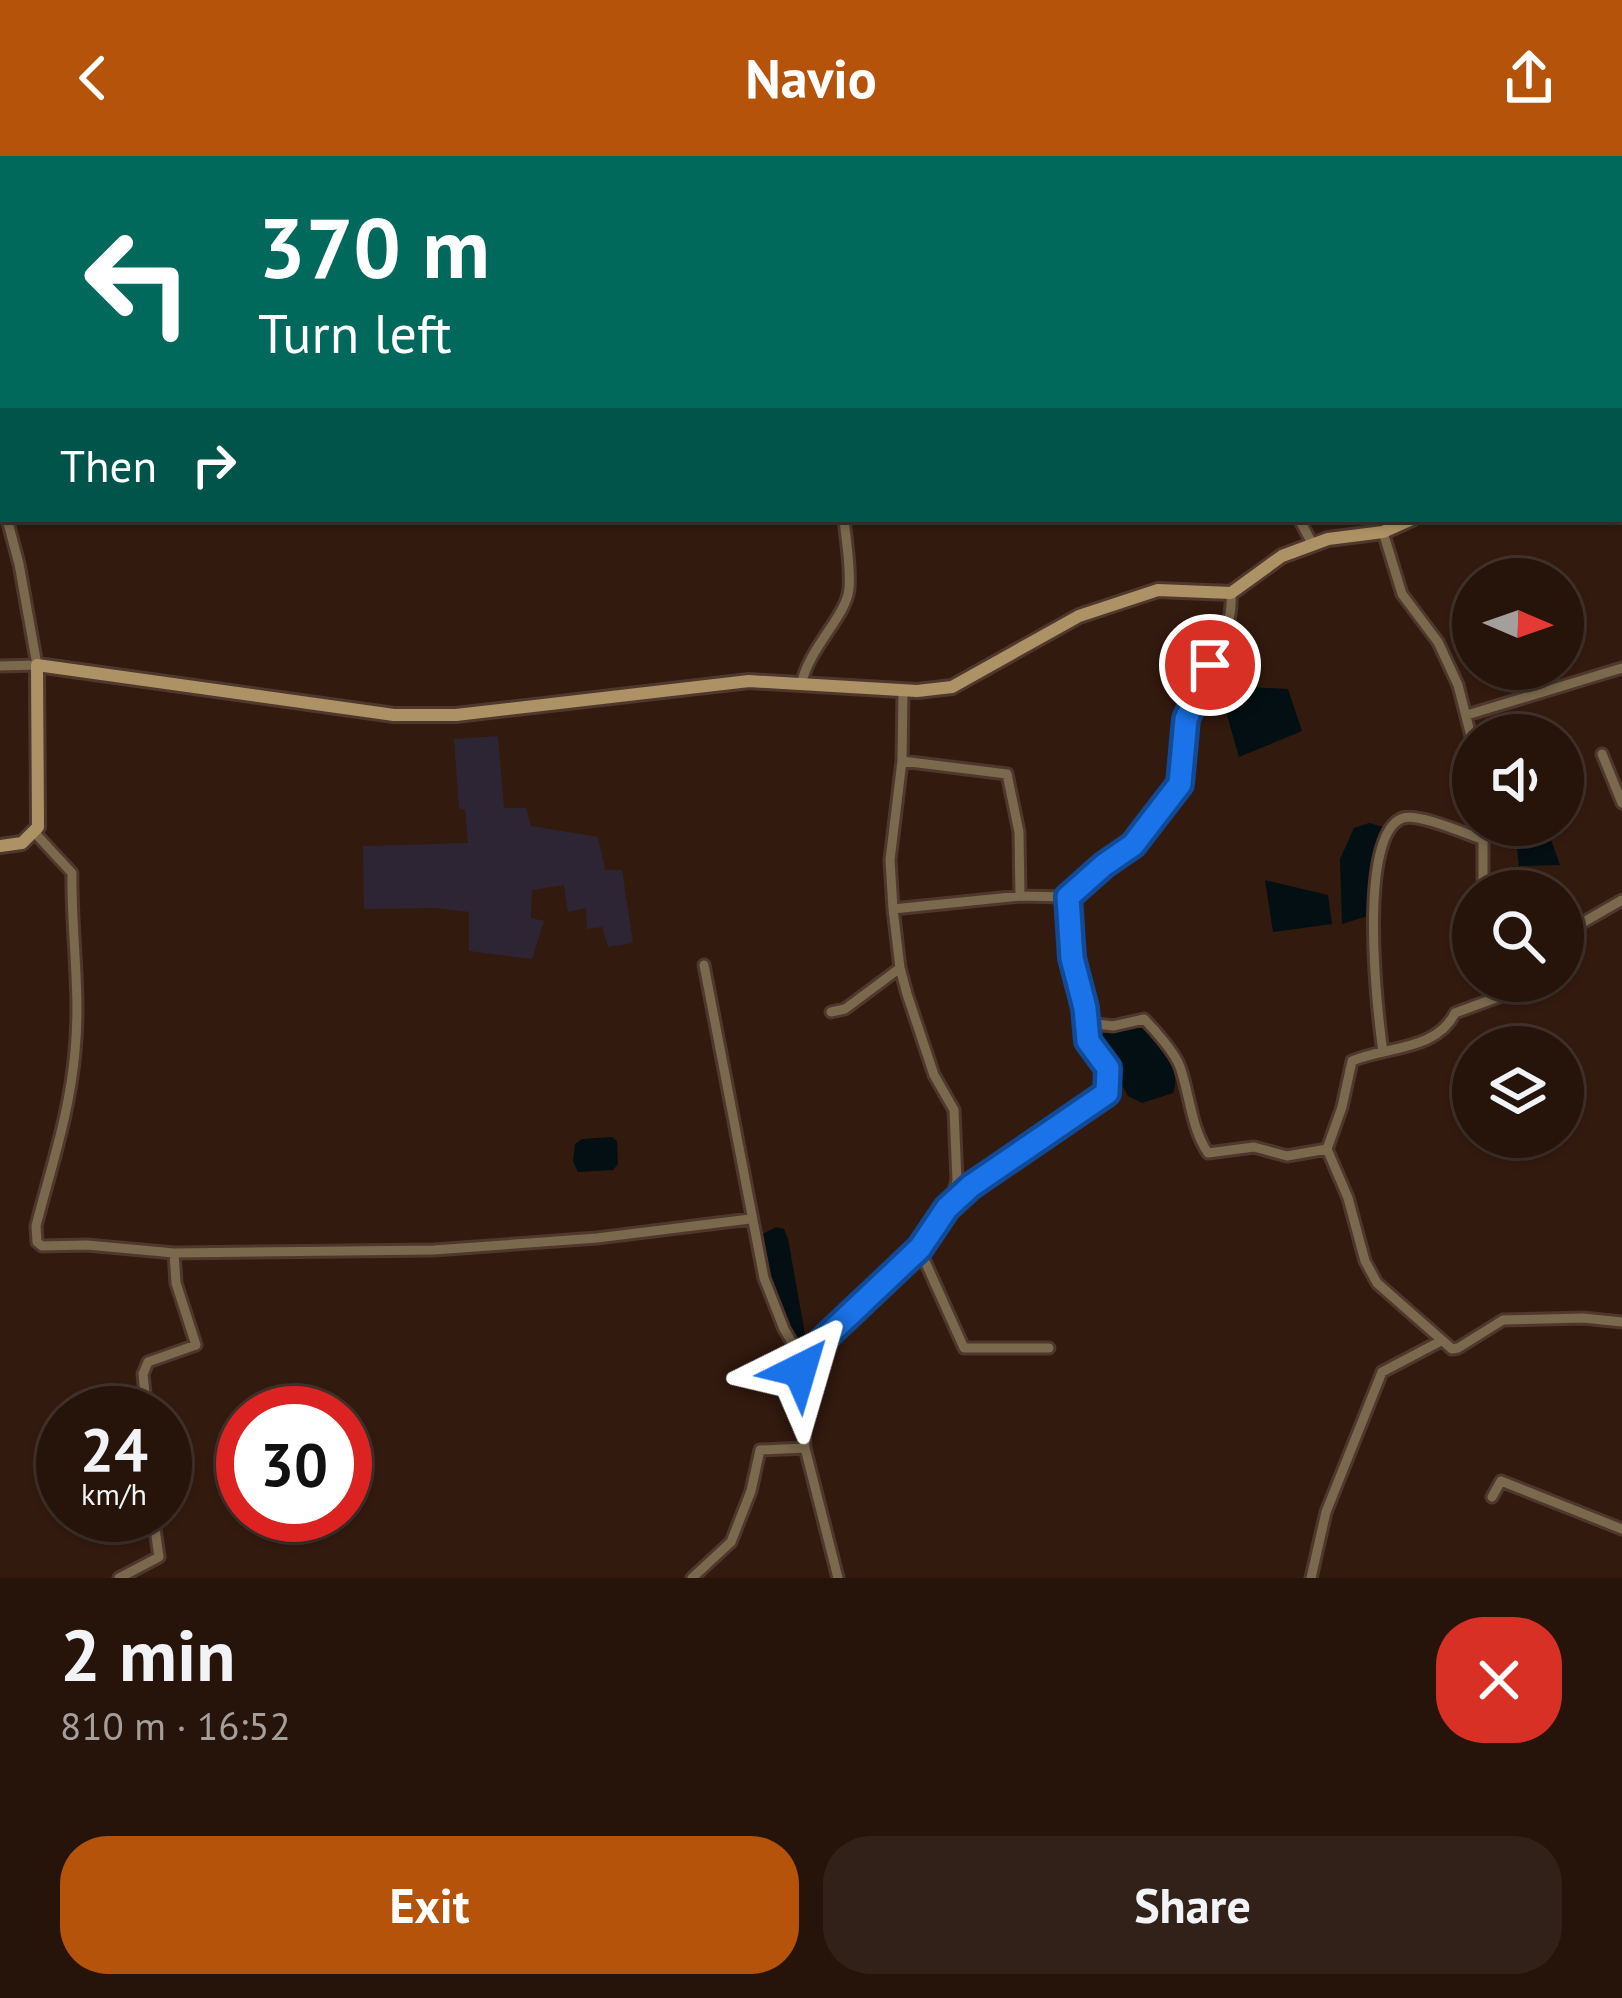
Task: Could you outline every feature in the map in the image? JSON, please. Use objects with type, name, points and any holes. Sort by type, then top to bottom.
[{"type":"street","points":[[8,522],[20,563],[40,696],[35,833],[72,873],[77,989],[75,1054],[65,1125],[36,1226],[37,1242],[174,1253],[332,1253],[536,1244],[750,1219]]},
{"type":"street","points":[[801,685],[812,651],[849,592],[844,522]]},
{"type":"street","points":[[1301,522],[1313,545]]},
{"type":"street","points":[[0,666],[37,665],[394,715],[456,716],[749,681],[903,692],[952,687],[1078,616],[1158,590],[1231,593],[1282,556],[1383,532],[1405,522]]},
{"type":"street","points":[[1383,532],[1402,594],[1438,642],[1467,714]]},
{"type":"street","points":[[893,909],[1020,896],[1068,897],[1133,845],[1180,784],[1186,719],[1229,627],[1231,593]]},
{"type":"street","points":[[1470,714],[1622,668]]},
{"type":"street","points":[[903,692],[902,761],[890,860],[893,909],[900,968],[934,1075],[954,1110],[957,1181],[947,1208]]},
{"type":"street","points":[[1602,754],[1622,803]]},
{"type":"street","points":[[902,761],[1007,774],[1019,832],[1020,896]]},
{"type":"street","points":[[1383,1052],[1374,900],[1388,828],[1398,819],[1414,816],[1452,829]]},
{"type":"street","points":[[0,846],[22,843],[35,833]]},
{"type":"street","points":[[838,1578],[805,1448],[803,1361],[920,1248],[947,1208],[971,1186],[1107,1093],[1108,1068],[1088,1041],[1072,958],[1068,897]]},
{"type":"street","points":[[1584,922],[1622,900]]},
{"type":"street","points":[[704,964],[764,1278],[784,1330],[803,1361]]},
{"type":"street","points":[[831,1012],[856,1002],[900,968]]},
{"type":"street","points":[[1485,1002],[1455,1013],[1435,1037],[1352,1061],[1327,1149],[1348,1198],[1365,1261],[1376,1283],[1439,1342],[1458,1348],[1503,1320],[1622,1322]]},
{"type":"street","points":[[1085,1008],[1097,1024],[1113,1027],[1144,1019],[1152,1027],[1180,1065],[1208,1153],[1254,1147],[1287,1156],[1327,1149]]},
{"type":"street","points":[[920,1248],[964,1348],[1049,1348]]},
{"type":"street","points":[[145,1386],[144,1366],[152,1359],[196,1345],[181,1302],[174,1253]]},
{"type":"street","points":[[1311,1578],[1326,1512],[1382,1372],[1439,1342]]},
{"type":"street","points":[[692,1578],[731,1542],[751,1491],[760,1450],[805,1448]]},
{"type":"street","points":[[1492,1497],[1502,1481],[1622,1528]]},
{"type":"street","points":[[118,1578],[159,1557],[157,1542]]},
{"type":"shaded area","points":[[1206,685],[1288,689],[1302,731],[1239,757],[1223,701],[1201,702],[1200,690]]},
{"type":"shaded area","points":[[498,736],[504,808],[526,808],[531,826],[598,837],[605,870],[622,870],[633,943],[608,947],[602,927],[587,929],[586,908],[568,912],[564,885],[532,890],[531,918],[544,921],[532,959],[469,951],[469,912],[364,909],[363,846],[468,843],[465,810],[459,808],[454,739]]},
{"type":"shaded area","points":[[1369,823],[1383,827],[1373,869],[1371,915],[1342,924],[1340,859],[1354,828]]},
{"type":"shaded area","points":[[1517,846],[1553,846],[1560,865],[1519,866]]},
{"type":"shaded area","points":[[1265,880],[1328,895],[1332,924],[1273,932]]},
{"type":"shaded area","points":[[1141,1025],[1167,1056],[1175,1074],[1173,1093],[1142,1103],[1128,1096],[1098,1040],[1100,1035]]},
{"type":"shaded area","points":[[612,1137],[617,1141],[618,1164],[613,1170],[578,1172],[573,1161],[575,1144],[582,1139]]},
{"type":"shaded area","points":[[776,1227],[784,1229],[788,1239],[805,1334],[802,1344],[794,1346],[771,1309],[755,1265],[755,1238]]},
{"type":"route","points":[[800,1370],[829,1334],[920,1248],[947,1208],[971,1186],[1107,1093],[1108,1068],[1088,1041],[1072,958],[1068,897],[1133,845],[1180,784],[1186,719],[1210,665]]}]
